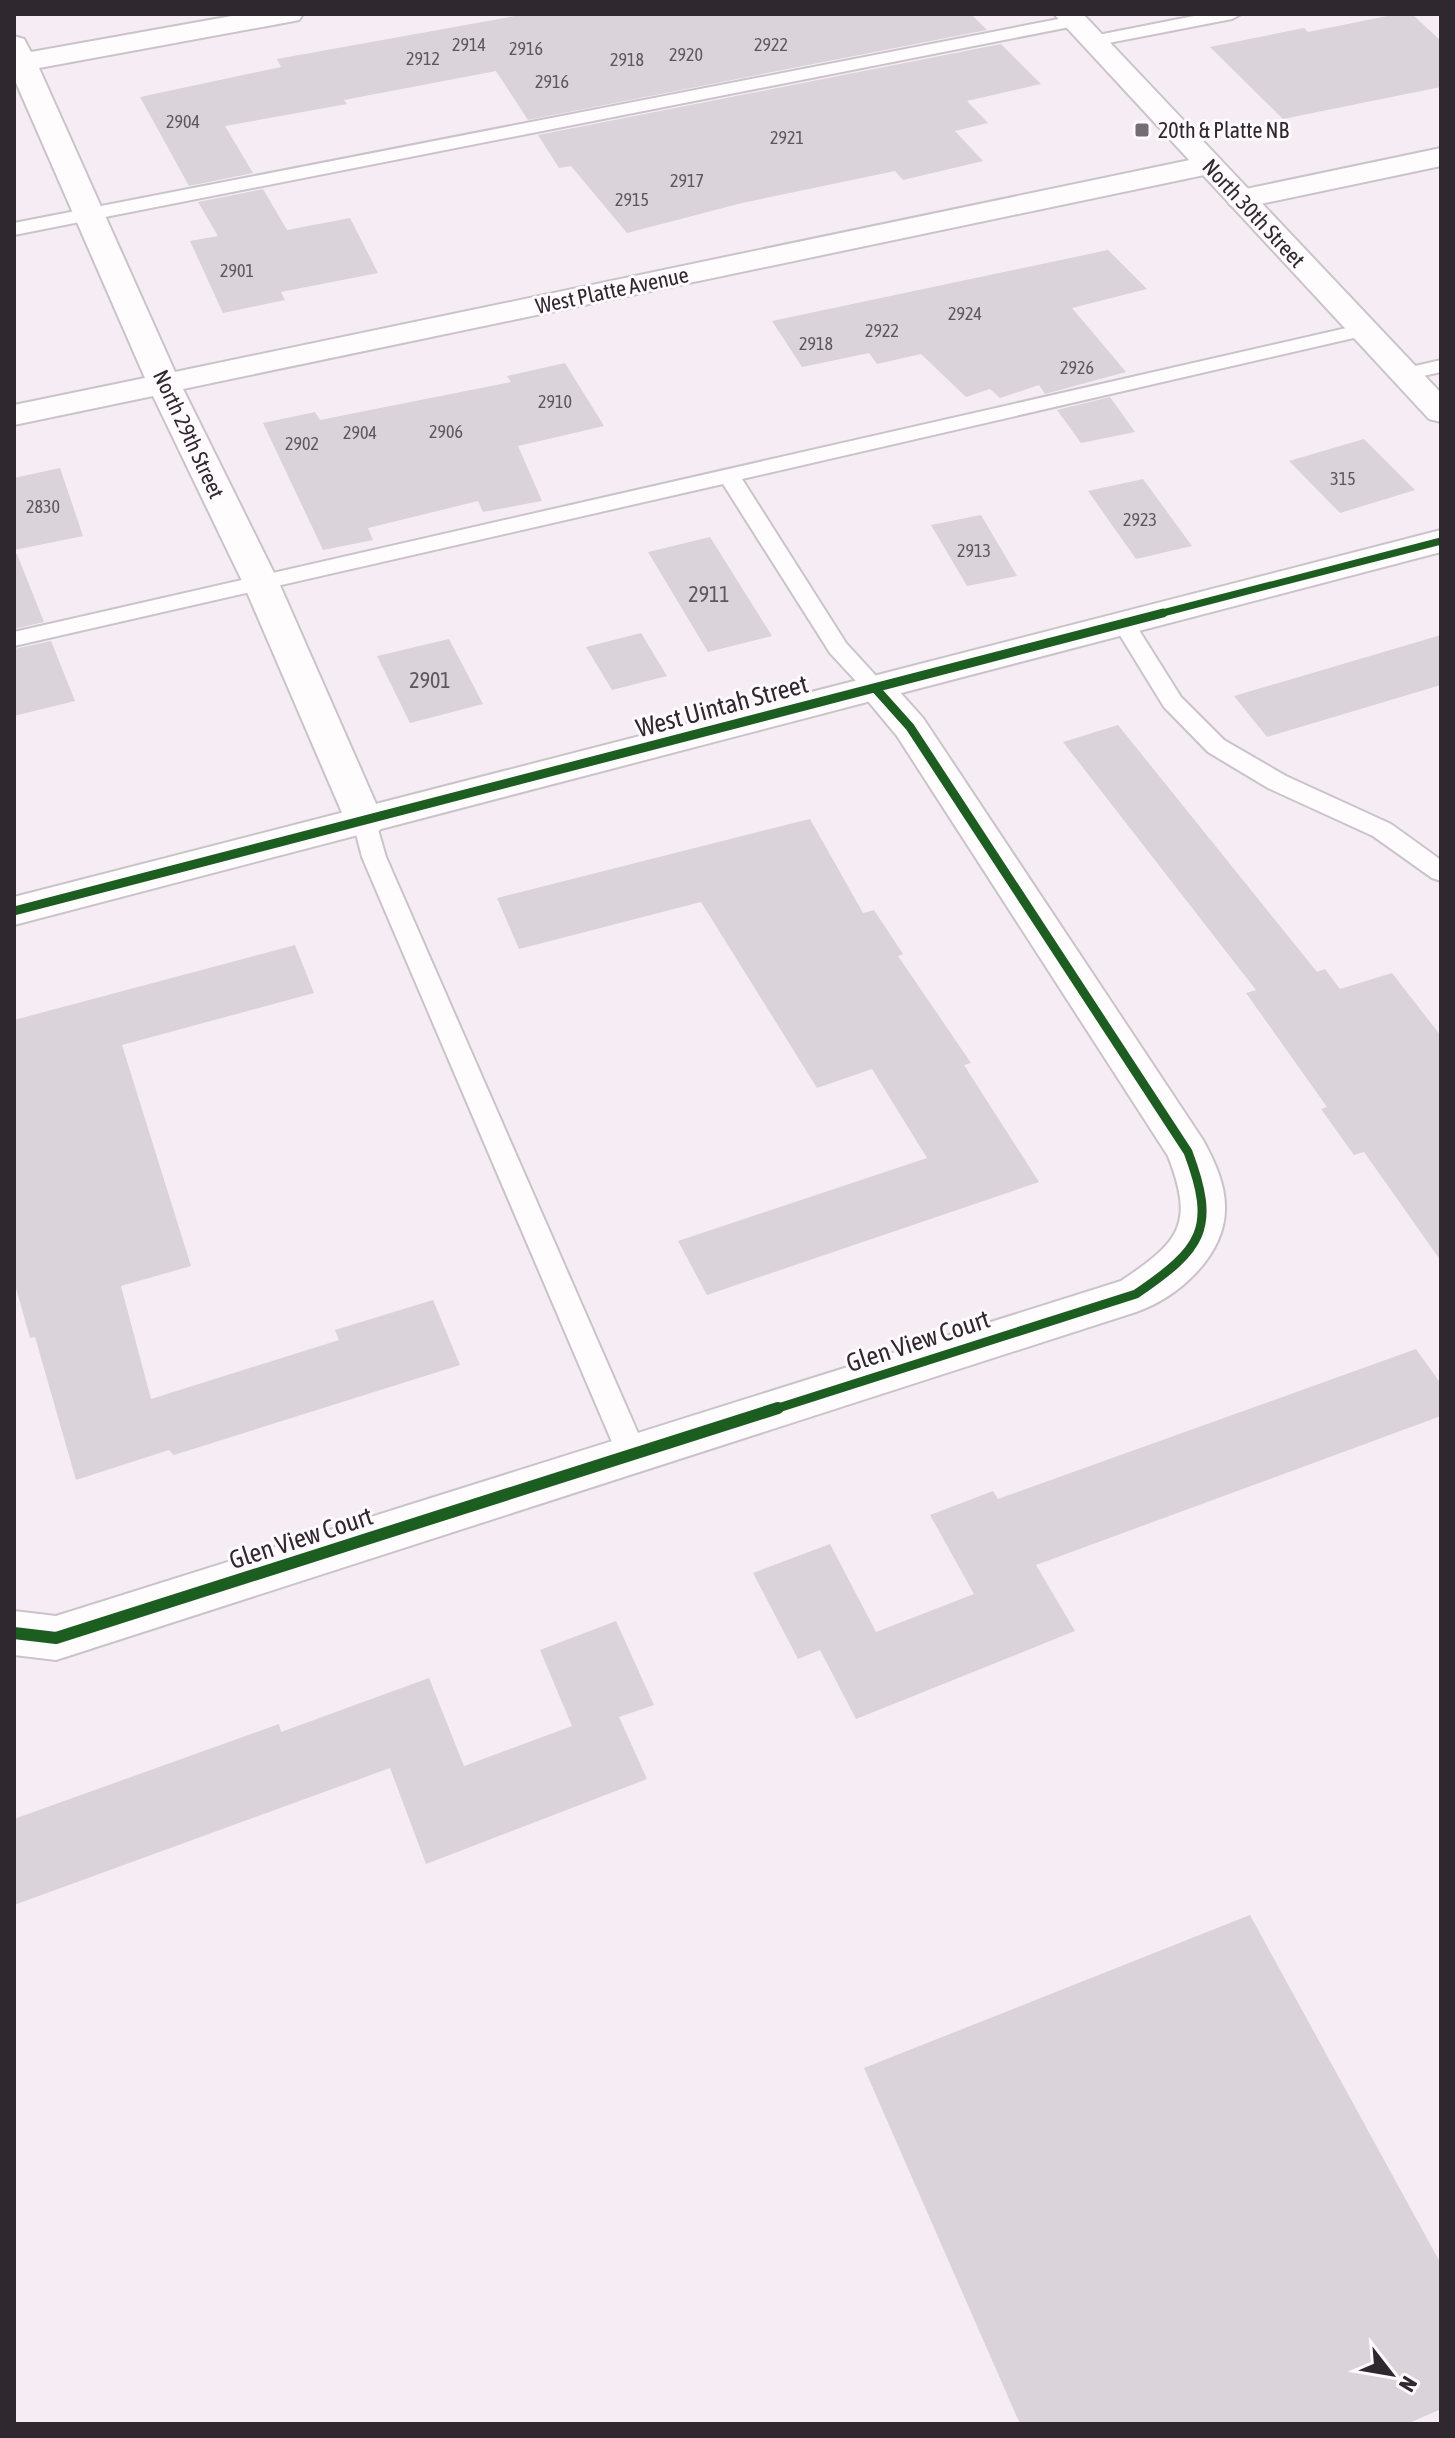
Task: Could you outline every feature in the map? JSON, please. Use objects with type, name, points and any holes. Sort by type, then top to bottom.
[{"type":"street","points":[[16,57],[289,14]]},
{"type":"street","name":"North 30th Street","points":[[1078,25],[1441,412]]},
{"type":"street","name":"North 29th Street","points":[[16,57],[164,384],[261,583],[365,822]]},
{"type":"street","points":[[1241,199],[1441,157]]},
{"type":"street","name":"West Platte Avenue","points":[[14,415],[1209,165]]},
{"type":"street","name":"West Uintah Street","points":[[14,911],[1441,541]]},
{"type":"street","name":"Glen View Court","points":[[14,1633],[56,1638],[1136,1294],[1177,1267],[1199,1235],[1203,1195],[1188,1152],[910,727],[876,689]]},
{"type":"lane","points":[[14,229],[1078,25],[1232,14]]},
{"type":"lane","points":[[14,639],[1364,330]]},
{"type":"lane","points":[[1405,374],[1441,366]]},
{"type":"lane","points":[[728,475],[838,648],[876,689]]},
{"type":"lane","points":[[1124,624],[1172,702],[1216,746],[1277,782],[1382,830],[1441,872]]},
{"type":"lane","points":[[365,822],[374,857],[633,1456]]},
{"type":"building","points":[[526,14],[971,14],[987,30],[528,120],[496,71],[344,100],[347,104],[225,126],[253,173],[189,186],[140,97],[281,67],[277,59]]},
{"type":"building","points":[[1397,14],[1412,14],[1441,41],[1441,87],[1283,119],[1210,47],[1304,28],[1308,32]]},
{"type":"building","points":[[1001,44],[1041,84],[967,101],[988,123],[955,131],[983,161],[903,180],[895,171],[742,203],[627,233],[571,166],[559,168],[538,135]]},
{"type":"building","points":[[263,189],[287,230],[350,218],[378,273],[281,292],[285,300],[223,313],[190,241],[218,236],[198,202]]},
{"type":"building","points":[[1108,250],[1147,289],[1072,308],[1126,372],[1045,394],[1039,385],[1000,398],[990,389],[966,397],[921,354],[877,364],[869,353],[802,367],[772,321]]},
{"type":"building","points":[[565,363],[604,426],[518,446],[542,501],[483,512],[478,501],[368,528],[373,540],[323,550],[263,423],[315,412],[320,420],[511,382],[507,376]]},
{"type":"building","points":[[1110,397],[1135,432],[1081,443],[1057,410]]},
{"type":"building","points":[[1364,439],[1415,490],[1340,513],[1289,461]]},
{"type":"building","points":[[60,468],[83,536],[14,550],[14,478]]},
{"type":"building","points":[[1143,479],[1192,546],[1136,559],[1088,491]]},
{"type":"building","points":[[981,515],[1017,576],[967,586],[931,525]]},
{"type":"building","points":[[710,537],[772,636],[708,652],[648,552]]},
{"type":"building","points":[[14,554],[17,554],[44,622],[14,629]]},
{"type":"building","points":[[641,633],[667,676],[612,690],[586,647]]},
{"type":"building","points":[[1441,635],[1441,685],[1267,737],[1234,696]]},
{"type":"building","points":[[449,639],[483,704],[410,723],[377,656]]},
{"type":"building","points":[[51,641],[75,701],[14,716],[14,649]]},
{"type":"building","points":[[1118,725],[1317,972],[1325,969],[1340,989],[1392,973],[1441,1036],[1441,1261],[1364,1152],[1354,1155],[1321,1109],[1327,1107],[1246,993],[1256,990],[1063,742]]},
{"type":"building","points":[[810,819],[863,913],[874,910],[903,954],[898,956],[971,1063],[964,1065],[1039,1182],[707,1295],[678,1241],[927,1158],[872,1069],[817,1088],[701,902],[519,949],[497,898]]},
{"type":"building","points":[[295,945],[314,993],[122,1045],[191,1266],[121,1286],[151,1399],[339,1340],[335,1330],[433,1300],[460,1365],[174,1455],[169,1450],[76,1480],[35,1337],[30,1338],[14,1281],[14,1020]]},
{"type":"building","points":[[1416,1349],[1441,1384],[1441,1416],[1036,1565],[1075,1631],[856,1719],[820,1650],[798,1659],[753,1573],[830,1544],[876,1632],[974,1594],[930,1515],[993,1491],[998,1499]]},
{"type":"building","points":[[616,1621],[654,1705],[619,1717],[647,1779],[426,1864],[390,1768],[14,1905],[14,1819],[279,1724],[281,1732],[429,1678],[464,1766],[572,1726],[540,1650]]},
{"type":"building","points":[[1250,1915],[1441,2264],[1441,2409],[1407,2424],[1020,2424],[864,2068]]},
{"type":"cycle path","points":[[14,911],[1441,541]]},
{"type":"cycle path","points":[[14,1633],[56,1638],[1136,1294],[1186,1254],[1201,1228],[1204,1213],[1202,1190],[1188,1152],[910,727],[876,689]]},
{"type":"place","name":"20th & Platte NB","points":[[1142,130]]}]
